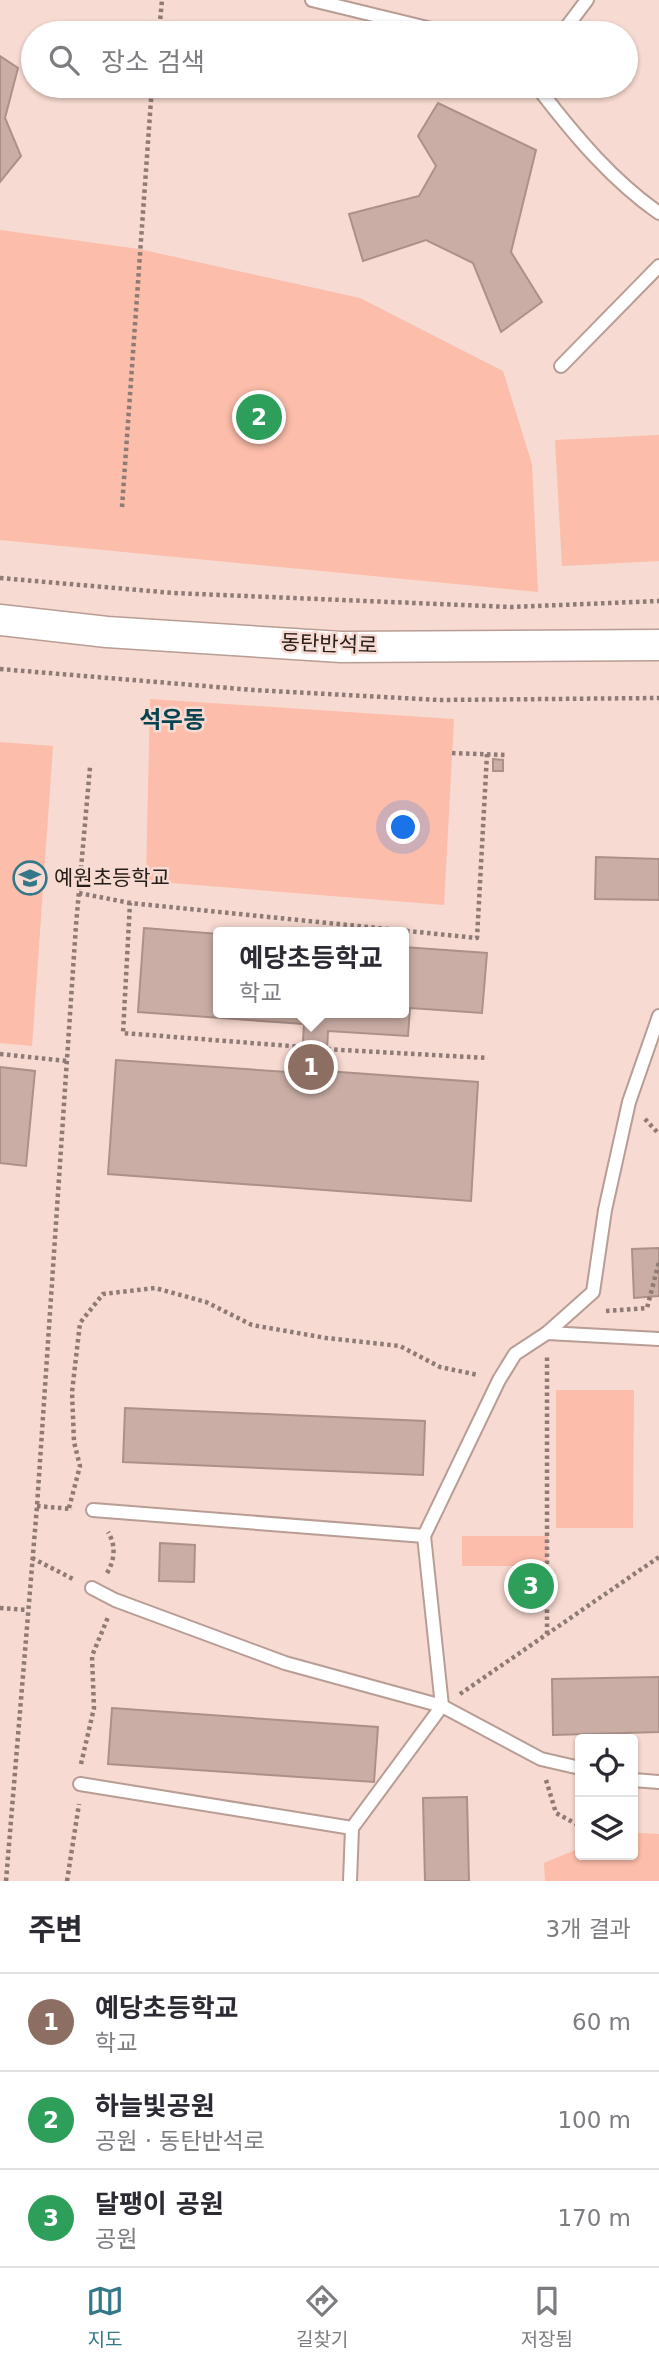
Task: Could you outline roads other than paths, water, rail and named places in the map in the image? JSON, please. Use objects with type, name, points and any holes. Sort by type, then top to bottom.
[{"type":"street","name":"동탄반석로","points":[[0,620],[107,632],[341,646],[659,645]]},
{"type":"lane","points":[[312,0],[399,21]]},
{"type":"lane","points":[[571,21],[587,0]]},
{"type":"lane","points":[[546,98],[580,142],[659,213]]},
{"type":"lane","points":[[561,366],[659,266]]},
{"type":"lane","points":[[350,1881],[352,1828],[442,1706],[424,1536],[514,1354],[547,1334],[593,1292],[605,1210],[629,1102],[659,1016]]},
{"type":"lane","points":[[547,1334],[659,1339]]},
{"type":"lane","points":[[93,1510],[424,1536]]},
{"type":"lane","points":[[92,1588],[115,1600],[285,1663],[442,1706],[541,1759],[575,1767]]},
{"type":"lane","points":[[638,1780],[659,1782]]},
{"type":"lane","points":[[80,1784],[352,1828]]},
{"type":"place","name":"하늘빛공원","points":[[259,417]]},
{"type":"place","name":"예원초등학교","points":[[30,878]]},
{"type":"place","name":"예당초등학교","points":[[311,1067]]},
{"type":"place","name":"달팽이 공원","points":[[531,1586]]},
{"type":"district","name":"석우동","points":[[172,720]]}]
